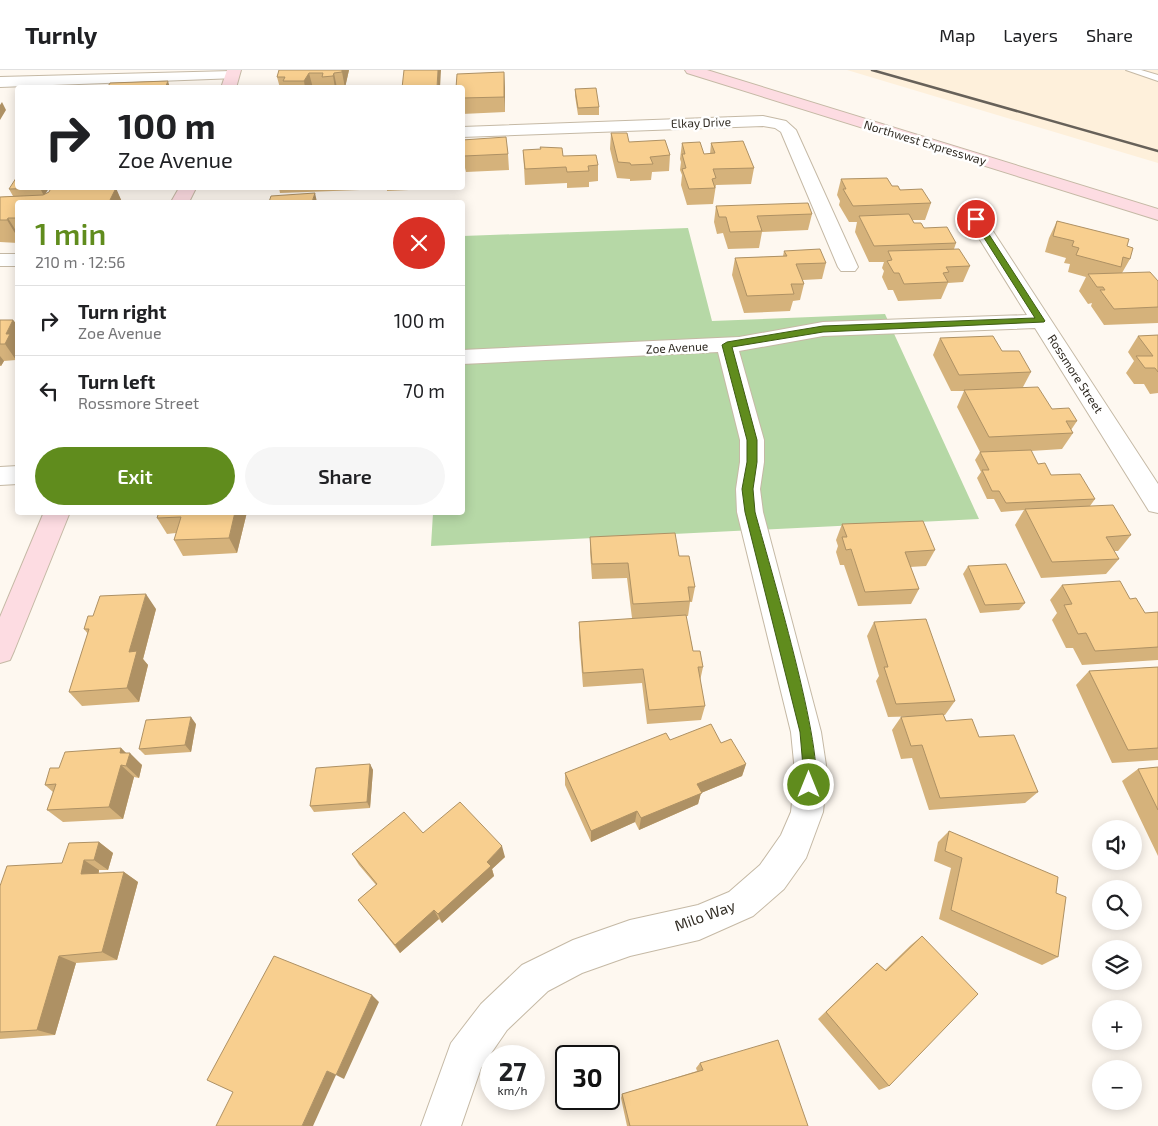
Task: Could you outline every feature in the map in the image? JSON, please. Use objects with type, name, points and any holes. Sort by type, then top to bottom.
[{"type":"main road","name":"Northwest Expressway","points":[[692,70],[1158,215]]},
{"type":"main road","points":[[0,651],[57,515]]},
{"type":"street","points":[[0,82],[231,78]]},
{"type":"street","name":"Elkay Drive","points":[[465,132],[763,121],[780,124],[788,130],[848,267]]},
{"type":"street","name":"Rossmore Street","points":[[976,219],[1158,504]]},
{"type":"street","points":[[0,260],[15,260]]},
{"type":"street","name":"Zoe Avenue","points":[[465,357],[727,345],[823,329],[1040,321]]},
{"type":"street","name":"Milo Way","points":[[441,1126],[465,1057],[494,1017],[535,978],[574,958],[630,938],[699,922],[741,904],[772,877],[794,846],[807,812],[810,772],[806,732],[750,512],[748,489],[752,462],[752,440],[727,345]]},
{"type":"street","points":[[0,476],[15,475]]},
{"type":"lane","points":[[1131,70],[1158,78]]},
{"type":"shaded area","points":[[847,70],[1158,70],[1158,163],[867,76]]},
{"type":"green space","points":[[688,228],[712,321],[885,314],[979,519],[431,546],[433,515],[465,515],[465,236]]},
{"type":"building","points":[[279,70],[342,70],[342,72],[334,73],[333,76],[322,77],[323,73],[309,73],[304,81],[283,81],[285,77],[277,77]]},
{"type":"building","points":[[404,70],[438,70],[437,85],[402,85]]},
{"type":"building","points":[[504,72],[504,97],[465,98],[465,85],[456,85],[457,74]]},
{"type":"building","points":[[168,81],[166,85],[109,85],[110,83]]},
{"type":"building","points":[[596,88],[599,107],[578,108],[575,89]]},
{"type":"building","points":[[611,133],[627,133],[629,142],[665,140],[670,155],[650,157],[653,164],[631,165],[630,163],[618,162]]},
{"type":"building","points":[[506,137],[508,154],[465,156],[465,140]]},
{"type":"building","points":[[743,141],[754,168],[713,169],[716,178],[712,179],[715,188],[689,189],[682,169],[686,168],[682,154],[685,154],[682,143],[700,142],[704,154],[715,153],[711,143]]},
{"type":"building","points":[[540,147],[562,148],[563,156],[596,155],[598,165],[588,166],[589,171],[567,172],[566,167],[525,169],[523,150],[541,149]]},
{"type":"building","points":[[887,178],[892,186],[898,186],[900,190],[922,189],[931,203],[853,206],[843,189],[846,189],[841,179]]},
{"type":"building","points":[[15,180],[15,189],[9,189]]},
{"type":"building","points":[[50,190],[115,190],[110,200],[15,200],[15,218],[0,220],[0,197],[43,195]]},
{"type":"building","points":[[315,193],[313,200],[270,200],[271,196]]},
{"type":"building","points":[[808,203],[812,214],[757,216],[762,231],[730,232],[726,217],[719,217],[716,206]]},
{"type":"building","points":[[909,214],[914,223],[921,223],[924,228],[947,227],[956,243],[874,246],[859,216]]},
{"type":"building","points":[[1057,221],[1129,239],[1127,246],[1133,248],[1130,259],[1123,257],[1121,267],[1076,255],[1079,248],[1072,246],[1074,241],[1053,236]]},
{"type":"building","points":[[820,249],[826,263],[796,264],[804,284],[791,284],[794,294],[747,296],[735,258],[787,256],[784,251]]},
{"type":"building","points":[[959,249],[970,266],[946,267],[949,272],[943,273],[948,282],[904,284],[899,273],[894,273],[887,261],[892,260],[888,251]]},
{"type":"building","points":[[1150,272],[1158,281],[1158,307],[1114,309],[1100,290],[1105,290],[1103,287],[1097,287],[1088,274]]},
{"type":"building","points":[[0,320],[13,320],[6,334],[10,334],[5,344],[0,344]]},
{"type":"building","points":[[1158,335],[1158,372],[1155,368],[1145,368],[1136,356],[1153,356],[1138,336]]},
{"type":"building","points":[[993,336],[1002,351],[1019,351],[1031,372],[959,375],[940,338]]},
{"type":"building","points":[[1038,387],[1052,409],[1069,408],[1077,421],[1066,421],[1073,433],[989,437],[964,390]]},
{"type":"building","points":[[1031,450],[1038,464],[1045,463],[1051,475],[1080,474],[1095,499],[1006,503],[999,491],[992,491],[982,470],[989,470],[980,452]]},
{"type":"building","points":[[1113,505],[1131,535],[1106,537],[1119,559],[1052,562],[1025,509]]},
{"type":"building","points":[[158,515],[234,515],[229,538],[174,540],[181,517],[157,518]]},
{"type":"building","points":[[923,521],[935,550],[905,552],[919,589],[865,592],[851,549],[846,550],[842,537],[847,537],[842,524]]},
{"type":"building","points":[[675,533],[679,556],[689,556],[695,587],[688,587],[690,601],[633,604],[628,563],[592,564],[590,537]]},
{"type":"building","points":[[1006,564],[1025,603],[985,605],[968,566]]},
{"type":"building","points":[[1120,581],[1130,599],[1136,598],[1145,613],[1158,612],[1158,647],[1095,651],[1086,633],[1078,634],[1064,605],[1072,604],[1062,585]]},
{"type":"building","points":[[146,594],[129,652],[137,651],[127,688],[69,692],[89,629],[84,629],[88,616],[93,616],[100,596]]},
{"type":"building","points":[[686,615],[693,651],[700,651],[703,667],[698,667],[705,706],[649,710],[643,669],[583,673],[579,622]]},
{"type":"building","points":[[926,619],[955,701],[896,704],[884,667],[888,667],[874,622]]},
{"type":"building","points":[[1158,667],[1158,748],[1128,750],[1089,671]]},
{"type":"building","points":[[943,714],[946,721],[972,719],[979,737],[1014,735],[1038,792],[940,798],[922,745],[911,746],[901,717]]},
{"type":"building","points":[[191,717],[185,745],[139,749],[146,720]]},
{"type":"building","points":[[711,724],[721,743],[731,739],[746,764],[697,784],[702,793],[641,818],[637,811],[591,831],[565,773],[666,733],[670,740]]},
{"type":"building","points":[[121,748],[120,753],[130,753],[126,766],[121,765],[109,807],[47,810],[56,784],[45,785],[50,768],[59,768],[65,752]]},
{"type":"building","points":[[370,764],[367,802],[310,806],[316,768]]},
{"type":"building","points":[[1158,767],[1158,810],[1138,769]]},
{"type":"building","points":[[460,802],[502,846],[487,862],[491,866],[438,914],[434,910],[395,945],[358,900],[377,884],[352,854],[404,812],[423,833]]},
{"type":"building","points":[[949,831],[1058,877],[1056,893],[1066,897],[1058,957],[951,910],[962,858],[945,851]]},
{"type":"building","points":[[99,842],[94,860],[84,860],[81,874],[124,872],[102,952],[59,956],[37,1030],[0,1032],[0,886],[7,866],[62,863],[69,843]]},
{"type":"building","points":[[922,936],[978,994],[889,1086],[826,1012],[877,963],[886,971]]},
{"type":"building","points":[[274,956],[372,995],[336,1075],[327,1071],[302,1126],[216,1126],[233,1092],[207,1080]]},
{"type":"building","points":[[778,1040],[808,1126],[630,1126],[622,1094],[703,1070],[700,1063]]},
{"type":"railway","points":[[872,70],[1158,151]]},
{"type":"route","points":[[809,785],[810,772],[806,732],[750,512],[748,489],[752,462],[752,440],[727,345],[823,329],[1040,321],[976,219]]}]
